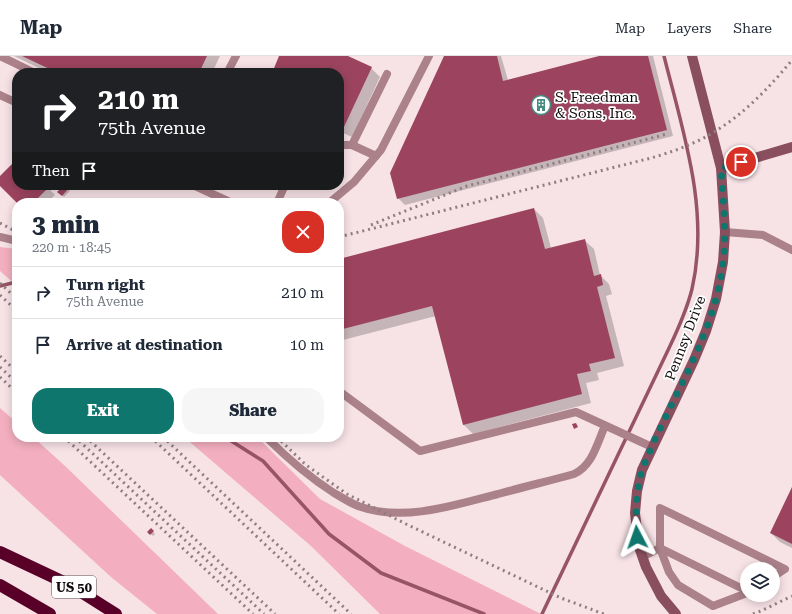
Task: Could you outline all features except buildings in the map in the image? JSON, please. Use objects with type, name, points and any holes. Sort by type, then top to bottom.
[{"type":"highway","points":[[0,548],[30,566]]},
{"type":"highway","name":"US 50","points":[[0,552],[70,585],[116,614]]},
{"type":"highway","name":"US 50","points":[[0,585],[50,614]]},
{"type":"main road","name":"Pennsy Drive","points":[[676,614],[655,588],[642,557],[637,537],[636,501],[642,470],[694,360],[712,314],[721,275],[725,232],[721,168],[692,56]]},
{"type":"main road","points":[[721,168],[792,147]]},
{"type":"lane","points":[[0,56],[25,68]]},
{"type":"lane","points":[[230,68],[236,56]]},
{"type":"lane","points":[[335,198],[354,182],[381,150],[429,56]]},
{"type":"lane","points":[[352,145],[387,74]]},
{"type":"lane","points":[[0,96],[12,101]]},
{"type":"lane","points":[[344,146],[352,145],[376,156]]},
{"type":"lane","points":[[212,190],[224,198]]},
{"type":"lane","points":[[725,232],[763,235],[792,250]]},
{"type":"lane","points":[[0,237],[12,240]]},
{"type":"lane","points":[[344,395],[420,450],[576,412],[652,447]]},
{"type":"lane","points":[[271,442],[315,481],[354,504],[374,510],[407,512],[434,509],[464,503],[574,474],[584,469],[590,461],[605,426]]},
{"type":"lane","points":[[740,595],[713,606],[678,585],[669,572],[660,548],[660,508],[771,562]]},
{"type":"lane","points":[[642,557],[660,548]]},
{"type":"lane","points":[[660,548],[740,588]]},
{"type":"lane","points":[[780,567],[785,569],[780,572]]},
{"type":"shaded area","points":[[0,247],[12,248],[12,282],[0,271]]},
{"type":"shaded area","points":[[0,408],[12,419],[12,442],[39,442],[218,614],[157,614],[111,577],[0,475]]},
{"type":"shaded area","points":[[190,442],[262,442],[320,499],[405,546],[541,614],[380,614],[311,546]]},
{"type":"waterway","points":[[542,614],[680,325],[692,289],[697,259],[698,230],[696,201],[686,142],[664,56]]},
{"type":"waterway","points":[[0,286],[12,283]]},
{"type":"waterway","points":[[233,442],[263,461],[329,534],[381,573],[484,614]]},
{"type":"railway","points":[[344,236],[651,158],[683,147],[707,136],[736,117],[766,90],[792,60]]},
{"type":"railway","points":[[371,225],[467,186],[667,134]]},
{"type":"railway","points":[[0,223],[12,229]]},
{"type":"railway","points":[[0,283],[12,294]]},
{"type":"railway","points":[[0,295],[12,306]]},
{"type":"railway","points":[[0,356],[12,367]]},
{"type":"railway","points":[[0,367],[12,378]]},
{"type":"railway","points":[[0,377],[12,388]]},
{"type":"railway","points":[[69,442],[253,614]]},
{"type":"railway","points":[[80,442],[264,614]]},
{"type":"railway","points":[[91,442],[275,614]]},
{"type":"railway","points":[[156,442],[339,614]]},
{"type":"railway","points":[[168,442],[351,614]]},
{"type":"railway","points":[[282,442],[306,465],[347,494],[561,598],[604,614]]},
{"type":"railway","points":[[753,614],[792,596]]},
{"type":"place","name":"S. Freedman & Sons, Inc.","points":[[541,105]]},
{"type":"route","points":[[637,537],[635,513],[637,491],[642,470],[700,346],[712,314],[719,285],[723,262],[725,232],[721,168],[741,162]]}]
